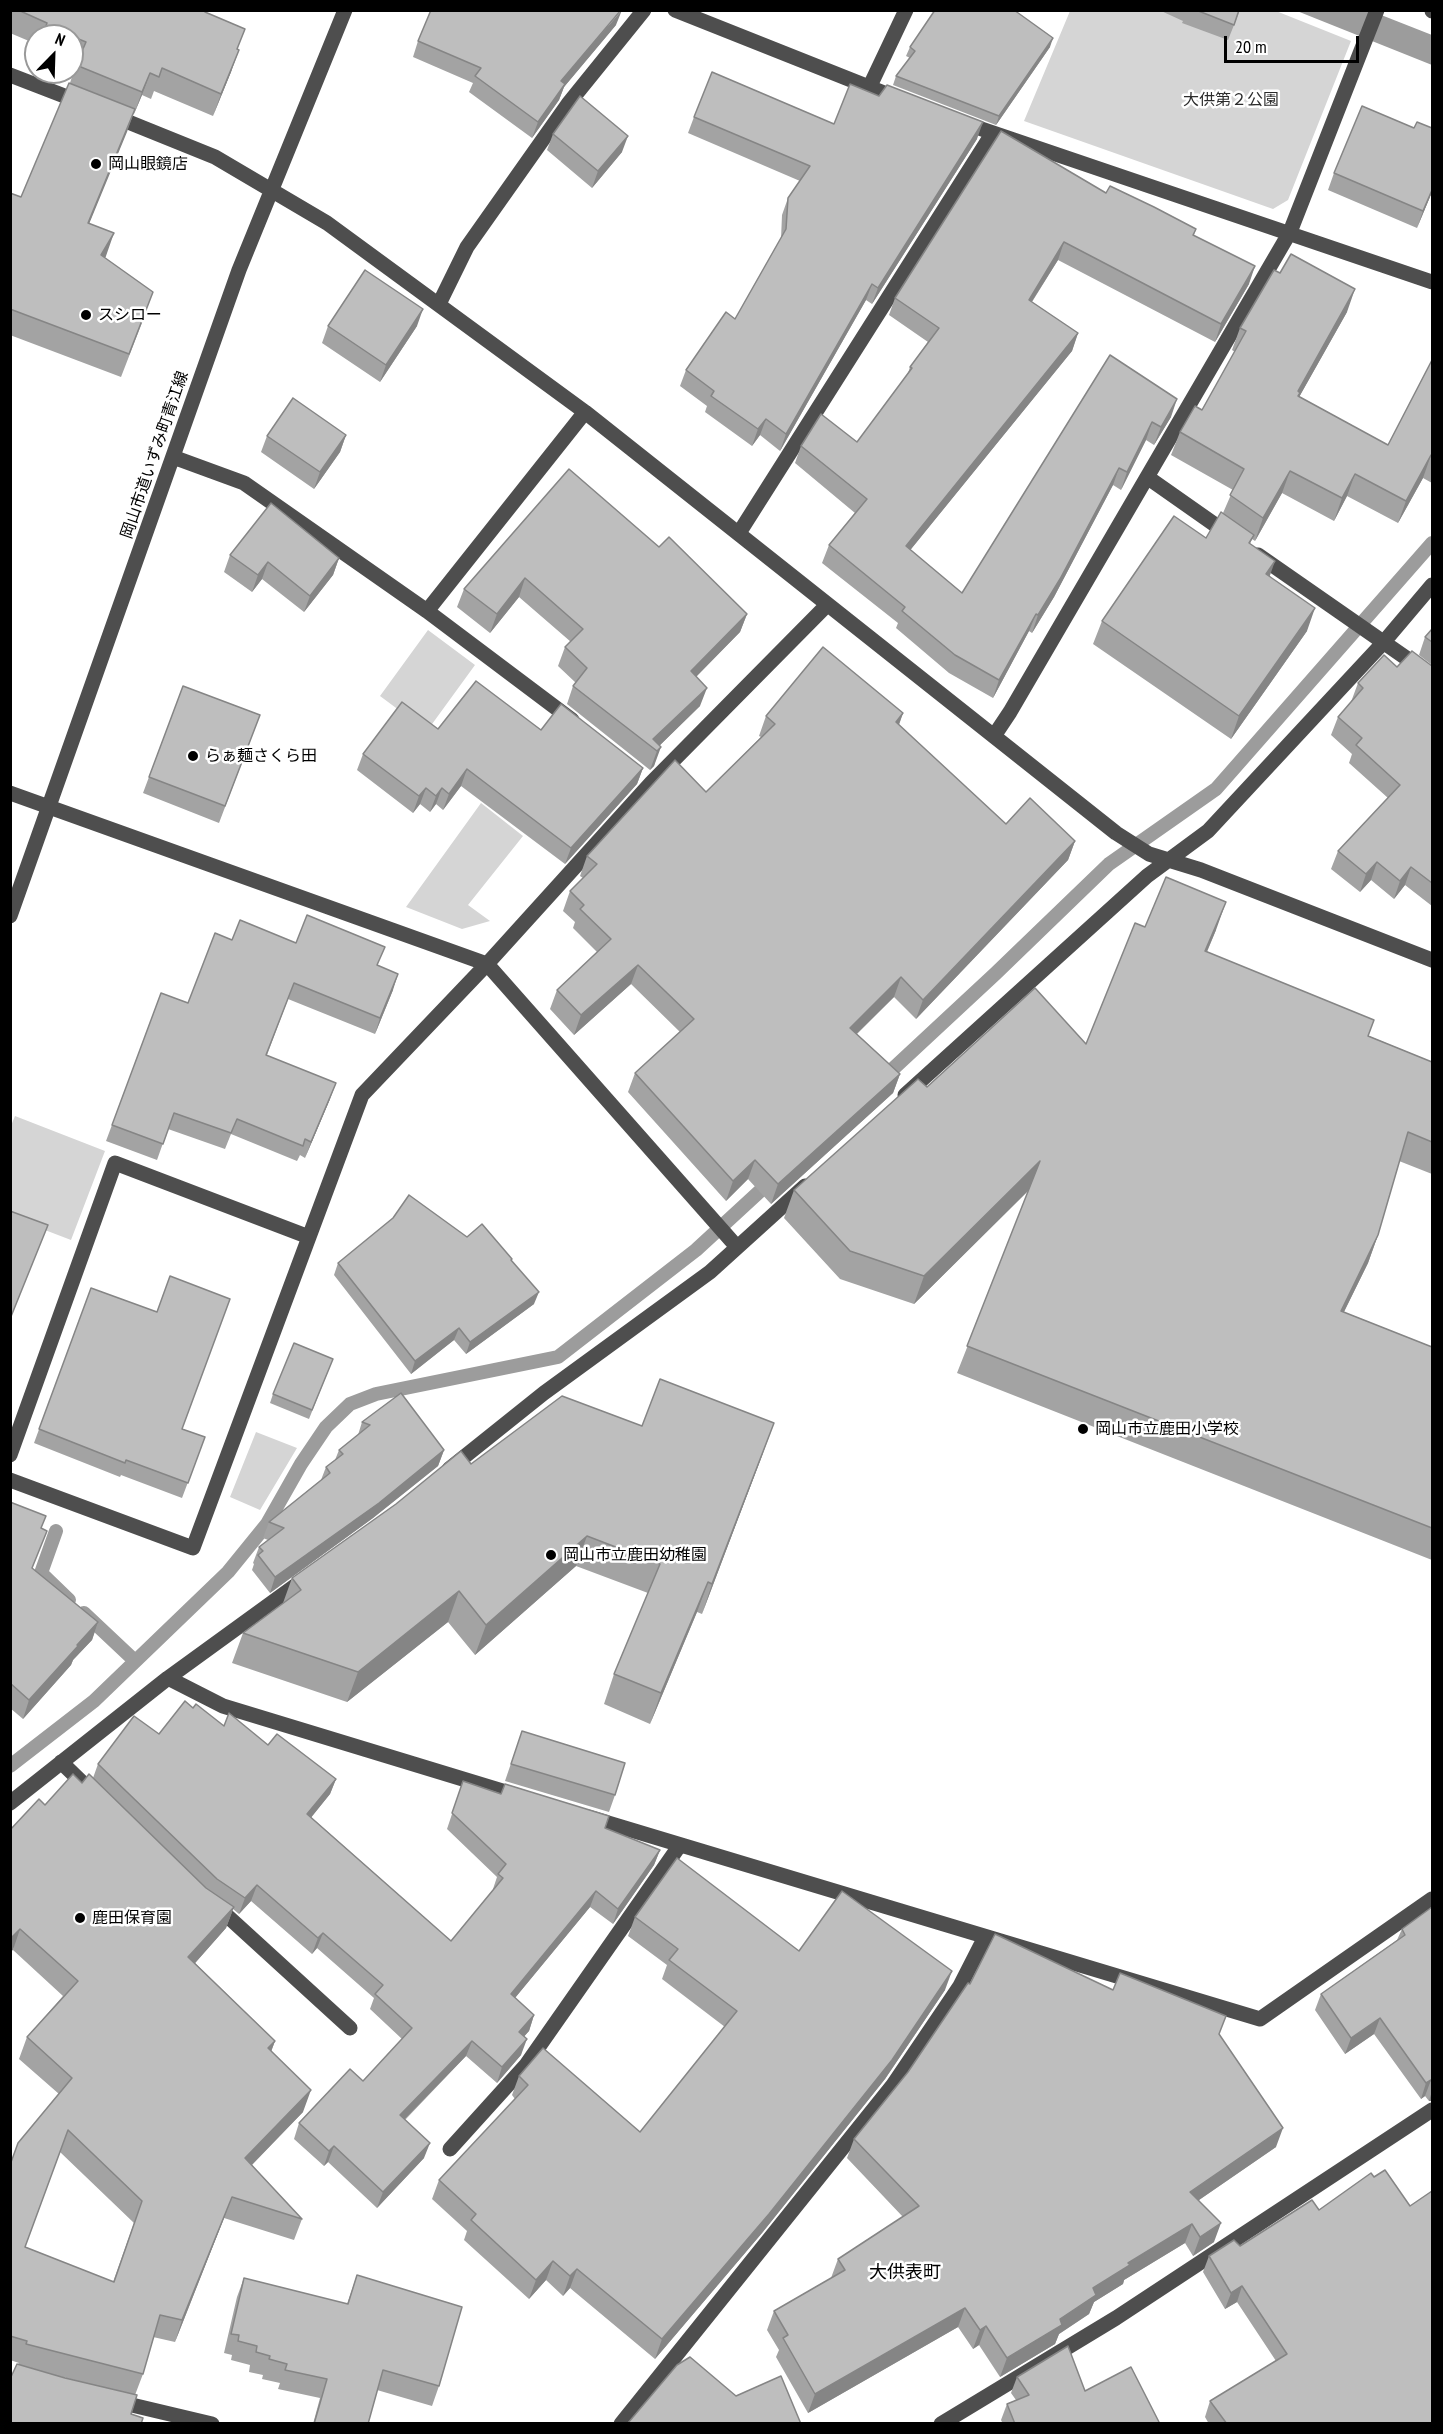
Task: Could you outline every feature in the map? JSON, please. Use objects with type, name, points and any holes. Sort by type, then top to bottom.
[{"type":"street","name":"岡山市道いずみ町青江線","points":[[10,916],[239,270],[345,10]]},
{"type":"street","points":[[439,304],[467,247],[568,104],[644,10]]},
{"type":"street","points":[[675,10],[913,105]]},
{"type":"street","points":[[869,88],[906,10]]},
{"type":"street","points":[[994,736],[1290,232],[1377,10]]},
{"type":"street","points":[[10,75],[215,156],[327,223],[585,412],[1116,833],[1149,854],[1201,870],[1432,960]]},
{"type":"street","points":[[947,117],[1432,282]]},
{"type":"street","points":[[739,533],[992,134]]},
{"type":"street","points":[[427,611],[585,412]]},
{"type":"street","points":[[173,457],[244,483],[427,611],[587,731]]},
{"type":"street","points":[[1147,477],[1432,676]]},
{"type":"street","points":[[894,1105],[1166,860],[1208,831],[1383,643],[1432,585]]},
{"type":"street","points":[[10,1480],[193,1548],[362,1095],[487,964],[647,779],[827,605]]},
{"type":"street","points":[[10,793],[487,964],[733,1243]]},
{"type":"street","points":[[10,1455],[115,1163],[309,1237]]},
{"type":"street","points":[[434,1482],[544,1393],[710,1272],[733,1243],[816,1176]]},
{"type":"street","points":[[10,1803],[168,1678],[312,1574]]},
{"type":"street","points":[[168,1678],[223,1706],[531,1800]]},
{"type":"street","points":[[61,1762],[104,1803]]},
{"type":"street","points":[[577,1814],[1260,2019],[1432,1899]]},
{"type":"street","points":[[450,2149],[526,2065],[680,1845]]},
{"type":"street","points":[[205,1902],[224,1913],[350,2028]]},
{"type":"street","points":[[621,2424],[893,2085],[960,1986],[985,1937]]},
{"type":"street","points":[[941,2424],[1116,2318],[1432,2110]]},
{"type":"street","points":[[103,2398],[189,2421],[212,2424]]},
{"type":"green space","name":"大供第２公園","points":[[1070,11],[1276,11],[1351,41],[1288,200],[1273,209],[1024,121]]},
{"type":"green space","points":[[428,630],[475,665],[427,731],[380,696]]},
{"type":"green space","points":[[481,803],[523,836],[468,905],[490,921],[462,929],[406,907]]},
{"type":"green space","points":[[15,1116],[105,1151],[71,1240],[11,1217],[10,1128]]},
{"type":"green space","points":[[256,1432],[297,1448],[260,1510],[230,1497]]},
{"type":"shaded area","points":[[1297,11],[1371,11],[1432,35],[1432,65]]},
{"type":"building","points":[[18,10],[206,10],[205,12],[245,29],[221,94],[162,68],[159,77],[150,73],[142,92],[84,68],[86,42],[84,41],[84,24],[47,23]]},
{"type":"building","points":[[431,10],[621,10],[561,81],[565,84],[538,122],[475,76],[481,68],[418,41]]},
{"type":"building","points":[[935,10],[1014,10],[1053,38],[999,116],[896,76],[915,51],[910,47]]},
{"type":"building","points":[[1196,10],[1239,10],[1234,25]]},
{"type":"building","points":[[712,72],[834,124],[850,84],[879,96],[887,85],[983,122],[878,288],[872,284],[786,434],[766,419],[758,429],[711,396],[714,391],[686,370],[726,312],[735,319],[786,229],[788,198],[810,166],[694,117]]},
{"type":"building","points":[[69,84],[135,109],[88,223],[114,233],[101,255],[153,292],[129,354],[10,309],[10,193],[21,197]]},
{"type":"building","points":[[580,96],[628,136],[598,171],[553,134]]},
{"type":"building","points":[[1362,106],[1414,128],[1417,122],[1432,128],[1432,190],[1423,211],[1334,173]]},
{"type":"building","points":[[1001,131],[1106,193],[1110,186],[1154,207],[1196,229],[1193,235],[1255,266],[1221,324],[1064,242],[1029,300],[1078,333],[906,546],[962,593],[1110,355],[1177,399],[1161,427],[1152,422],[1127,472],[1119,468],[1060,579],[1038,615],[1036,614],[999,680],[955,655],[902,611],[905,607],[829,545],[867,499],[801,446],[821,414],[857,442],[939,328],[895,298]]},
{"type":"building","points":[[1291,254],[1355,289],[1298,391],[1300,393],[1298,396],[1388,445],[1432,360],[1432,456],[1406,501],[1355,474],[1342,498],[1290,471],[1263,518],[1230,495],[1244,469],[1180,432],[1195,406],[1202,410],[1246,331],[1240,328],[1274,270],[1280,273]]},
{"type":"building","points":[[365,270],[423,309],[386,365],[328,326]]},
{"type":"building","points":[[293,398],[346,435],[320,472],[267,436]]},
{"type":"building","points":[[569,469],[659,547],[669,537],[747,614],[691,671],[707,688],[653,739],[661,747],[657,751],[573,686],[587,668],[565,647],[583,629],[525,578],[497,614],[464,589]]},
{"type":"building","points":[[271,503],[339,558],[310,596],[268,562],[258,575],[230,555]]},
{"type":"building","points":[[1221,512],[1254,535],[1249,543],[1275,561],[1266,574],[1315,608],[1239,716],[1102,621],[1174,516],[1206,538]]},
{"type":"building","points":[[1432,629],[1432,642],[1425,637]]},
{"type":"building","points":[[823,647],[903,713],[896,722],[1006,824],[1030,798],[1075,841],[923,1000],[901,977],[850,1028],[900,1074],[778,1184],[755,1160],[733,1181],[635,1073],[694,1019],[638,965],[581,1015],[557,990],[611,939],[580,909],[584,905],[570,891],[597,864],[587,856],[675,760],[706,792],[775,724],[766,716]]},
{"type":"building","points":[[1412,651],[1432,666],[1432,883],[1411,867],[1400,881],[1377,862],[1366,874],[1338,851],[1400,785],[1356,745],[1362,738],[1338,717],[1363,688],[1358,683],[1384,655],[1397,667]]},
{"type":"building","points":[[476,681],[541,730],[561,704],[643,768],[571,848],[467,769],[449,794],[442,788],[436,796],[426,788],[419,796],[363,754],[402,702],[438,729]]},
{"type":"building","points":[[183,686],[260,715],[225,806],[149,777]]},
{"type":"building","points":[[1166,877],[1226,902],[1205,951],[1374,1020],[1368,1036],[1432,1062],[1432,1142],[1408,1132],[1378,1235],[1341,1311],[1432,1347],[1432,1528],[967,1346],[1040,1161],[924,1276],[850,1251],[794,1190],[918,1079],[927,1087],[1035,988],[1086,1044],[1135,923],[1145,927]]},
{"type":"building","points":[[307,915],[385,947],[377,965],[398,974],[380,1018],[294,983],[266,1055],[336,1083],[311,1142],[305,1139],[303,1146],[237,1119],[231,1133],[174,1113],[163,1144],[112,1125],[161,993],[188,1003],[215,933],[232,940],[240,920],[296,943]]},
{"type":"building","points":[[409,1195],[467,1237],[482,1224],[539,1292],[470,1342],[459,1328],[415,1361],[338,1263],[393,1218]]},
{"type":"building","points":[[10,1211],[48,1225],[10,1319]]},
{"type":"building","points":[[170,1276],[230,1299],[182,1429],[205,1437],[188,1483],[126,1460],[125,1463],[39,1429],[91,1288],[157,1312]]},
{"type":"building","points":[[294,1343],[333,1359],[312,1410],[273,1394]]},
{"type":"building","points":[[660,1379],[774,1423],[712,1584],[708,1582],[661,1693],[614,1674],[660,1564],[587,1536],[486,1625],[459,1591],[358,1672],[243,1633],[301,1590],[292,1578],[396,1504],[461,1451],[471,1464],[562,1396],[642,1426]]},
{"type":"building","points":[[401,1393],[444,1450],[379,1503],[275,1577],[258,1555],[263,1551],[259,1547],[284,1528],[269,1522],[330,1473],[326,1467],[343,1454],[339,1450],[370,1425],[362,1422]]},
{"type":"building","points":[[10,1502],[46,1516],[41,1528],[47,1531],[32,1568],[98,1622],[29,1700],[10,1683]]},
{"type":"building","points":[[185,1701],[193,1708],[196,1704],[224,1726],[229,1713],[268,1745],[277,1734],[336,1779],[307,1814],[451,1941],[503,1878],[498,1874],[506,1864],[452,1813],[463,1781],[501,1794],[505,1784],[609,1816],[605,1828],[660,1850],[618,1909],[596,1891],[511,1994],[534,2015],[519,2032],[527,2039],[502,2067],[472,2041],[400,2115],[430,2143],[383,2192],[334,2146],[329,2151],[299,2123],[350,2069],[363,2081],[412,2028],[375,1994],[383,1985],[323,1933],[318,1938],[257,1885],[245,1898],[217,1879],[98,1764],[134,1716],[159,1734]]},
{"type":"building","points":[[522,1731],[625,1763],[615,1795],[511,1764]]},
{"type":"building","points":[[73,1774],[82,1783],[89,1774],[206,1888],[234,1907],[188,1957],[275,2041],[268,2048],[311,2090],[245,2158],[302,2219],[232,2197],[182,2320],[160,2315],[143,2374],[26,2344],[27,2341],[10,2336],[10,2165],[18,2143],[72,2078],[27,2037],[78,1981],[20,1929],[10,1939],[10,1830],[39,1799],[45,1805]],"holes":[[[68,2130],[142,2201],[114,2282],[25,2247]]]},
{"type":"building","points":[[677,1858],[799,1951],[842,1891],[952,1971],[892,2060],[769,2214],[662,2339],[577,2269],[570,2276],[553,2261],[536,2280],[471,2220],[476,2214],[439,2180],[528,2085],[519,2076],[543,2048],[640,2132],[737,2011],[669,1960],[678,1949],[635,1917]]},
{"type":"building","points":[[1432,1907],[1432,2082],[1431,2080],[1426,2083],[1380,2018],[1351,2038],[1321,1994],[1405,1935],[1402,1929]]},
{"type":"building","points":[[995,1934],[1113,1990],[1120,1973],[1226,2016],[1219,2034],[1283,2128],[1190,2192],[1221,2223],[1200,2237],[1192,2224],[1128,2263],[1130,2265],[1093,2288],[1096,2295],[1060,2319],[1062,2325],[1007,2358],[986,2326],[980,2330],[965,2308],[815,2394],[783,2338],[788,2335],[774,2311],[845,2270],[838,2259],[919,2206],[854,2139],[908,2072],[968,1983],[970,1984]]},
{"type":"building","points":[[1385,2170],[1410,2206],[1432,2191],[1432,2424],[1227,2424],[1210,2401],[1287,2354],[1242,2286],[1231,2293],[1209,2256],[1234,2240],[1240,2246],[1312,2200],[1319,2210],[1371,2173],[1374,2177]]},
{"type":"building","points":[[357,2275],[462,2307],[439,2386],[383,2370],[368,2424],[314,2424],[327,2379],[285,2370],[287,2364],[269,2359],[270,2356],[256,2352],[257,2346],[238,2341],[239,2335],[231,2334],[244,2278],[348,2304]]},
{"type":"building","points":[[1068,2346],[1085,2391],[1131,2367],[1160,2424],[1015,2424],[1007,2404],[1029,2395],[1017,2377]]},
{"type":"building","points":[[690,2357],[736,2396],[781,2376],[801,2424],[629,2424],[677,2365]]},
{"type":"building","points":[[17,2364],[137,2395],[131,2414],[143,2418],[141,2424],[10,2424],[10,2379]]},
{"type":"waterway","points":[[881,1080],[1109,864],[1216,789],[1432,543]]},
{"type":"waterway","points":[[10,1766],[94,1701],[228,1572],[267,1524],[301,1464],[326,1427],[350,1404],[376,1394],[558,1357],[696,1250],[772,1180]]},
{"type":"waterway","points":[[56,1531],[41,1573],[69,1600]]},
{"type":"waterway","points":[[84,1613],[135,1661]]},
{"type":"place","name":"岡山眼鏡店","points":[[96,164]]},
{"type":"place","name":"スシロー","points":[[86,315]]},
{"type":"place","name":"らぁ麺さくら田","points":[[193,756]]},
{"type":"place","name":"岡山市立鹿田小学校","points":[[1083,1429]]},
{"type":"place","name":"岡山市立鹿田幼稚園","points":[[551,1555]]},
{"type":"place","name":"鹿田保育園","points":[[80,1918]]},
{"type":"district","name":"大供表町","points":[[905,2273]]}]
